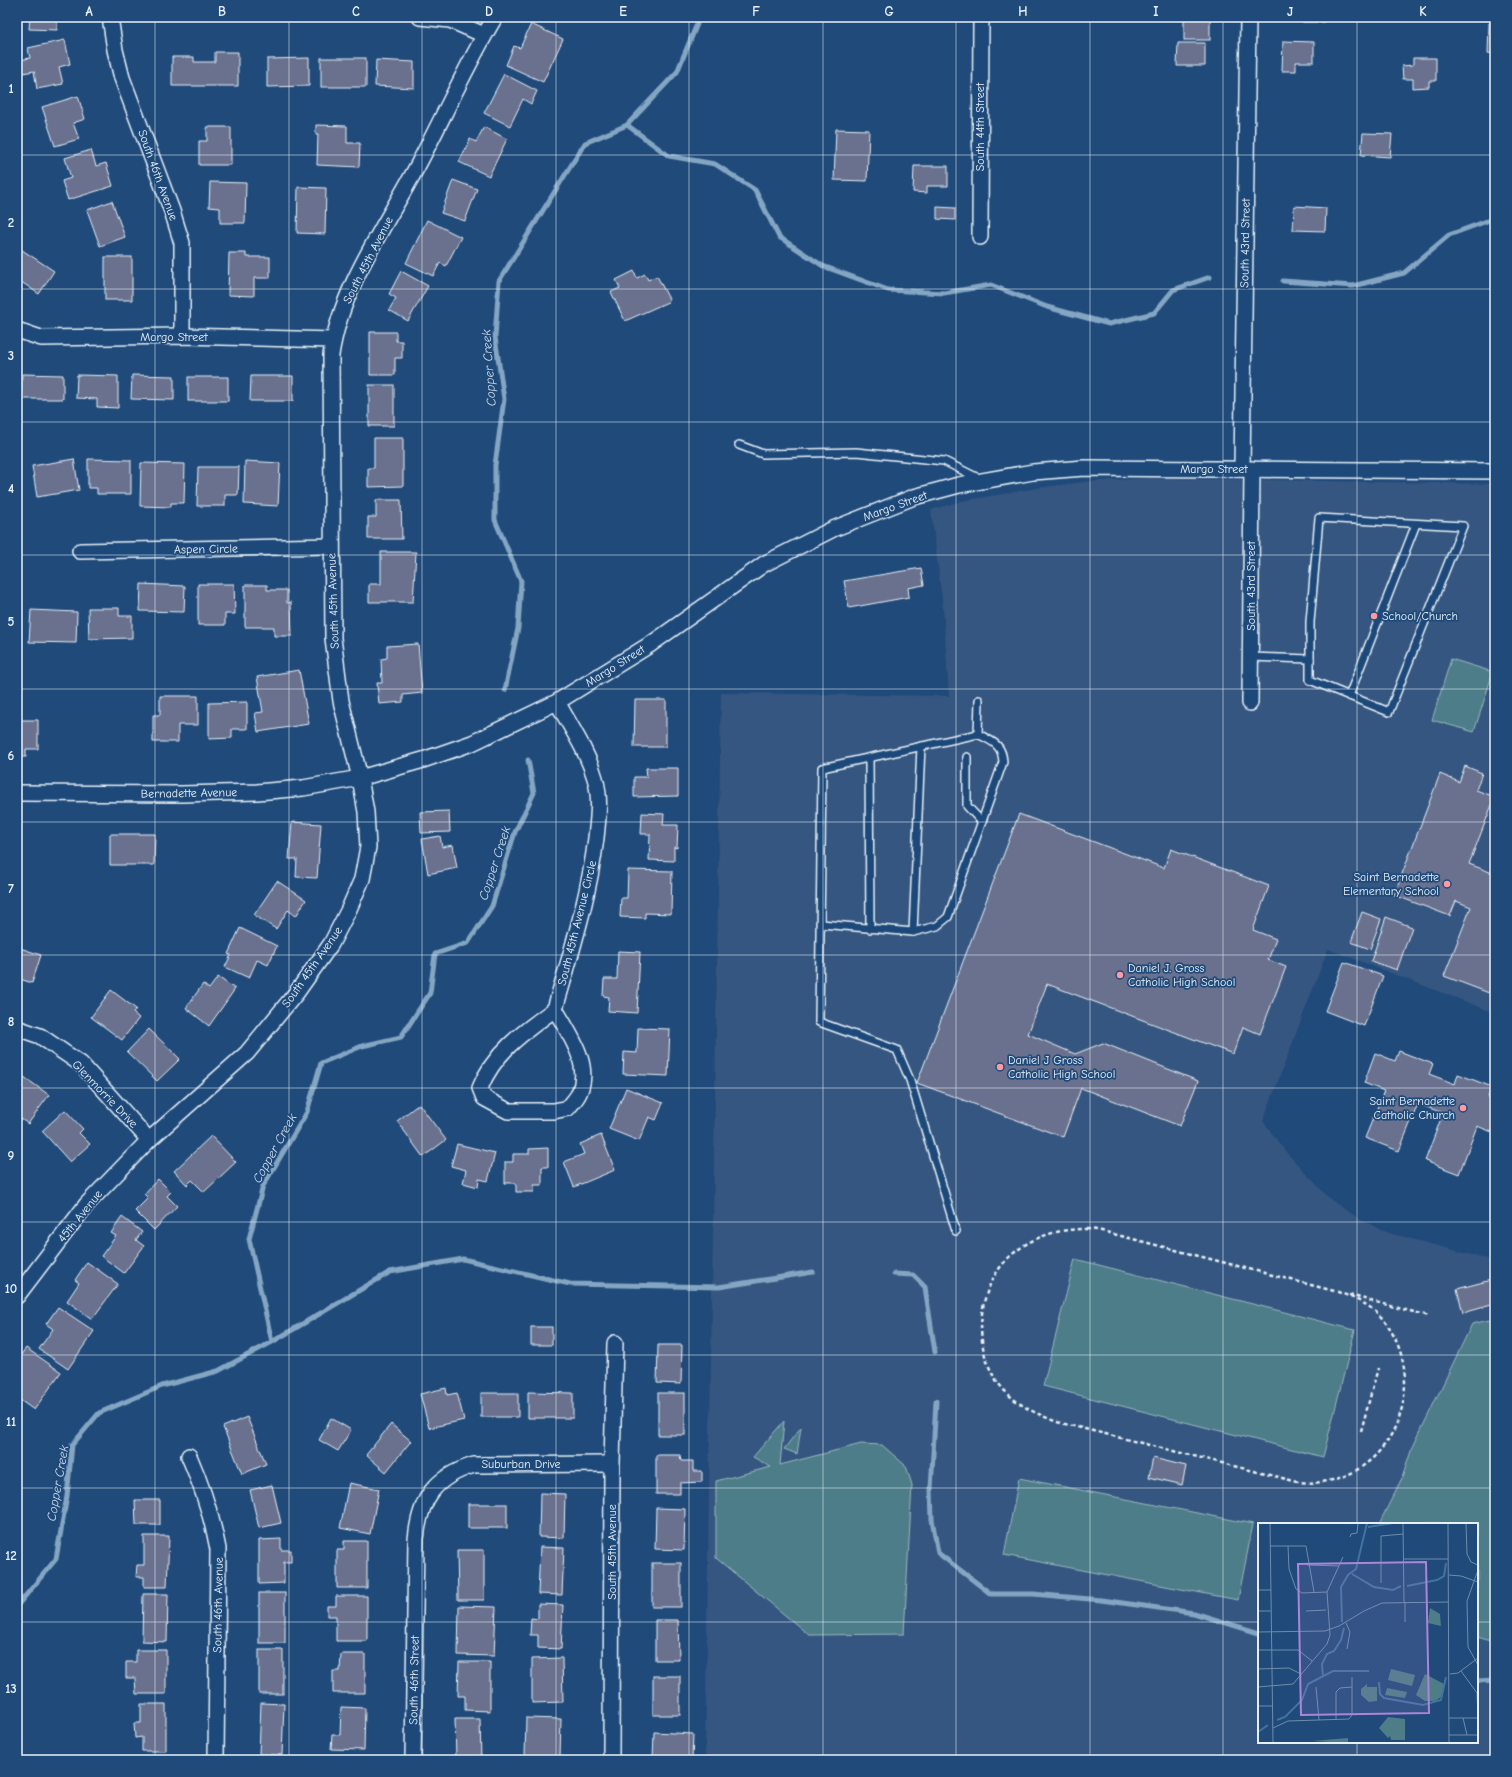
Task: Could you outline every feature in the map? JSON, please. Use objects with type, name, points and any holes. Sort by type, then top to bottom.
[{"type":"street","name":"South 46th Avenue","points":[[110,17],[115,50],[122,78],[172,211],[182,243],[182,336]]},
{"type":"street","points":[[420,17],[450,20],[484,35]]},
{"type":"street","name":"South 45th Avenue","points":[[149,1140],[247,1053],[297,992],[330,944],[349,909],[362,879],[368,847],[366,812],[360,778],[341,701],[335,654],[331,546],[331,355],[333,340],[348,294],[419,164],[484,35],[495,17]]},
{"type":"street","name":"South 44th Street","points":[[980,237],[981,17]]},
{"type":"street","name":"South 43rd Street","points":[[1248,17],[1247,469],[1251,656],[1250,703]]},
{"type":"street","name":"Margo Street","points":[[17,330],[41,338],[182,336],[333,340]]},
{"type":"street","name":"Margo Street","points":[[360,778],[472,743],[558,702],[651,644],[764,564],[833,529],[914,498],[982,480],[1033,472],[1084,468],[1495,471]]},
{"type":"street","name":"Aspen Circle","points":[[80,551],[331,546]]},
{"type":"street","name":"South 45th Avenue Circle","points":[[555,1009],[580,924],[593,867],[599,808],[596,780],[588,758],[558,702]]},
{"type":"street","name":"Bernadette Avenue","points":[[17,792],[182,794],[257,792],[303,788],[360,778]]},
{"type":"street","points":[[555,1009],[575,1044],[584,1069],[579,1092],[568,1108],[554,1111],[508,1110],[484,1098],[480,1088],[485,1074],[496,1059],[517,1038],[555,1009]]},
{"type":"street","name":"Glenmorrie Drive","points":[[17,1028],[40,1036],[81,1064],[149,1140]]},
{"type":"street","name":"45th Avenue","points":[[17,1296],[87,1204],[149,1140]]},
{"type":"street","name":"South 45th Avenue","points":[[611,1760],[612,1464],[615,1343]]},
{"type":"street","name":"South 46th Avenue","points":[[189,1456],[202,1485],[212,1518],[218,1549],[216,1760]]},
{"type":"street","name":"Suburban Drive","points":[[415,1600],[417,1524],[421,1510],[440,1481],[455,1470],[474,1465],[612,1464]]},
{"type":"street","name":"South 46th Street","points":[[413,1760],[415,1600]]},
{"type":"lane","points":[[739,446],[763,454],[856,452],[944,461],[982,480]]},
{"type":"lane","points":[[1319,518],[1416,524],[1463,526],[1390,712],[1310,680],[1310,622],[1319,518]]},
{"type":"lane","points":[[1350,696],[1416,524]]},
{"type":"lane","points":[[1251,656],[1310,659]]},
{"type":"lane","points":[[978,734],[979,700]]},
{"type":"lane","points":[[821,924],[913,932],[938,926],[948,917],[1003,762],[1002,751],[995,742],[978,734],[822,768],[819,1022],[897,1050],[910,1080],[956,1231]]},
{"type":"lane","points":[[913,932],[921,746]]},
{"type":"lane","points":[[967,757],[967,806],[982,822]]},
{"type":"lane","points":[[870,758],[870,929]]},
{"type":"path","points":[[1338,1292],[1360,1301],[1382,1318],[1400,1350],[1405,1368],[1406,1387],[1401,1413],[1382,1448],[1364,1465],[1338,1478],[1324,1481],[1309,1483],[1280,1478],[1057,1422],[1021,1405],[1008,1394],[999,1383],[985,1356],[982,1344],[981,1317],[984,1304],[995,1276],[1004,1263],[1028,1243],[1043,1235],[1060,1230],[1098,1230],[1338,1292],[1429,1316]]},
{"type":"path","points":[[1361,1431],[1378,1368]]},
{"type":"shaded area","name":"Daniel J Gross Catholic High School","points":[[1149,478],[1495,484],[1495,1013],[1328,949],[1263,1121],[1285,1151],[1331,1200],[1361,1220],[1389,1233],[1495,1261],[1495,1760],[705,1760],[721,693],[949,696],[943,608],[931,510],[962,501],[1037,488],[1084,482]]},
{"type":"green space","points":[[1451,659],[1493,672],[1474,732],[1432,720]]},
{"type":"green space","points":[[1075,1259],[1355,1330],[1323,1457],[1043,1386]]},
{"type":"green space","points":[[1495,1319],[1495,1642],[1478,1637],[1478,1523],[1380,1523],[1402,1478],[1411,1451],[1472,1324]]},
{"type":"green space","points":[[784,1421],[780,1465],[861,1444],[882,1445],[906,1466],[912,1485],[904,1634],[809,1635],[716,1558],[716,1481],[771,1467],[753,1457]]},
{"type":"green space","points":[[801,1427],[797,1454],[784,1449]]},
{"type":"green space","points":[[1019,1478],[1253,1524],[1238,1600],[1004,1555]]},
{"type":"building","points":[[30,17],[57,17],[57,30],[29,29]]},
{"type":"building","points":[[1184,17],[1210,17],[1210,40],[1184,40]]},
{"type":"building","points":[[1303,17],[1324,17],[1324,22],[1303,22]]},
{"type":"building","points":[[1489,23],[1495,23],[1495,54],[1488,53]]},
{"type":"building","points":[[531,24],[563,39],[543,82],[506,65],[514,46],[520,48]]},
{"type":"building","points":[[65,40],[70,64],[59,67],[63,84],[37,89],[34,71],[23,73],[20,60],[30,58],[28,48]]},
{"type":"building","points":[[1283,41],[1314,42],[1314,62],[1296,62],[1296,71],[1282,71]]},
{"type":"building","points":[[1178,43],[1205,43],[1205,66],[1177,66]]},
{"type":"building","points":[[215,52],[238,52],[238,86],[172,86],[172,57],[194,57],[194,62],[215,62]]},
{"type":"building","points":[[309,58],[309,86],[267,87],[267,59]]},
{"type":"building","points":[[321,58],[366,58],[366,87],[321,87]]},
{"type":"building","points":[[1413,58],[1436,58],[1436,81],[1429,81],[1429,87],[1413,88],[1413,79],[1403,79],[1402,66],[1413,65]]},
{"type":"building","points":[[376,60],[414,62],[414,88],[375,86]]},
{"type":"building","points":[[504,74],[537,91],[531,104],[523,99],[510,126],[484,113]]},
{"type":"building","points":[[78,96],[85,119],[73,123],[79,139],[55,146],[42,107]]},
{"type":"building","points":[[316,125],[347,126],[347,143],[360,143],[359,167],[317,165],[318,134],[316,134]]},
{"type":"building","points":[[207,127],[231,127],[231,165],[199,165],[199,141],[207,141]]},
{"type":"building","points":[[484,127],[507,139],[489,176],[459,162],[470,139],[476,142]]},
{"type":"building","points":[[836,129],[869,130],[867,181],[834,180]]},
{"type":"building","points":[[1363,133],[1392,134],[1390,157],[1361,155]]},
{"type":"building","points":[[91,150],[96,166],[106,163],[113,186],[68,200],[62,181],[71,178],[65,158]]},
{"type":"building","points":[[914,166],[948,166],[948,186],[927,186],[927,193],[913,192]]},
{"type":"building","points":[[453,180],[477,189],[465,221],[441,213]]},
{"type":"building","points":[[210,182],[246,183],[245,223],[220,223],[220,208],[209,207]]},
{"type":"building","points":[[298,187],[326,188],[325,234],[297,233]]},
{"type":"building","points":[[112,201],[125,237],[100,246],[87,210]]},
{"type":"building","points":[[1294,206],[1326,208],[1325,231],[1293,230]]},
{"type":"building","points":[[937,207],[955,208],[955,220],[937,219]]},
{"type":"building","points":[[427,220],[461,237],[446,266],[440,263],[433,276],[406,263]]},
{"type":"building","points":[[19,248],[54,271],[39,294],[17,279],[17,250]]},
{"type":"building","points":[[229,253],[246,253],[246,257],[270,257],[270,278],[254,278],[254,296],[228,295]]},
{"type":"building","points":[[105,257],[132,257],[132,300],[105,300]]},
{"type":"building","points":[[401,271],[428,286],[408,321],[389,310],[396,298],[389,294]]},
{"type":"building","points":[[634,271],[637,278],[645,274],[648,280],[657,276],[670,301],[625,321],[611,292],[620,288],[616,280]]},
{"type":"building","points":[[370,332],[396,332],[396,341],[402,341],[402,358],[395,358],[395,375],[370,375]]},
{"type":"building","points":[[22,374],[63,375],[63,399],[21,399]]},
{"type":"building","points":[[77,375],[118,376],[118,408],[97,407],[97,399],[76,398]]},
{"type":"building","points":[[132,375],[174,376],[174,400],[131,399]]},
{"type":"building","points":[[251,376],[293,376],[293,401],[250,401]]},
{"type":"building","points":[[188,377],[228,377],[228,401],[188,401]]},
{"type":"building","points":[[369,385],[394,385],[394,426],[369,426]]},
{"type":"building","points":[[374,438],[403,438],[403,486],[368,487],[368,468],[374,468]]},
{"type":"building","points":[[74,459],[79,490],[37,497],[32,466]]},
{"type":"building","points":[[88,459],[131,460],[131,494],[97,494],[97,488],[88,488]]},
{"type":"building","points":[[245,461],[280,463],[278,506],[244,504]]},
{"type":"building","points":[[141,463],[185,464],[184,503],[171,503],[171,507],[140,506]]},
{"type":"building","points":[[198,467],[239,467],[238,495],[225,495],[225,506],[197,506]]},
{"type":"building","points":[[376,500],[401,500],[402,539],[368,539],[368,517],[376,517]]},
{"type":"building","points":[[381,552],[416,552],[413,602],[369,602],[369,584],[381,584]]},
{"type":"building","points":[[921,568],[924,585],[908,588],[909,597],[849,608],[844,581]]},
{"type":"building","points":[[141,584],[185,586],[184,612],[140,611]]},
{"type":"building","points":[[198,584],[234,584],[235,614],[225,614],[225,625],[198,625]]},
{"type":"building","points":[[245,585],[267,585],[267,590],[287,590],[287,603],[291,602],[292,636],[274,636],[274,627],[245,627]]},
{"type":"building","points":[[88,608],[119,608],[119,616],[132,616],[132,638],[89,639]]},
{"type":"building","points":[[31,610],[77,612],[76,643],[29,642]]},
{"type":"building","points":[[418,644],[422,693],[403,695],[403,702],[379,704],[377,683],[382,683],[381,659],[387,658],[387,646]]},
{"type":"building","points":[[299,670],[309,724],[258,732],[255,713],[263,712],[257,677]]},
{"type":"building","points":[[160,696],[198,696],[198,725],[178,725],[178,742],[153,742],[153,715],[160,715]]},
{"type":"building","points":[[635,700],[666,700],[666,747],[634,747]]},
{"type":"building","points":[[247,702],[247,729],[232,729],[232,738],[209,739],[209,703]]},
{"type":"building","points":[[17,720],[38,720],[38,749],[26,749],[26,757],[17,757]]},
{"type":"building","name":"Saint Bernadette Elementary School","points":[[1465,766],[1482,773],[1476,790],[1495,797],[1469,864],[1495,874],[1495,976],[1489,993],[1444,976],[1471,907],[1456,901],[1450,916],[1394,895],[1440,774],[1459,782]]},
{"type":"building","points":[[646,768],[678,768],[678,796],[634,797],[634,777],[647,777]]},
{"type":"building","points":[[449,811],[450,832],[421,833],[420,812]]},
{"type":"building","points":[[642,813],[664,814],[663,825],[678,825],[677,848],[674,847],[674,861],[649,860],[650,834],[641,834]]},
{"type":"building","name":"Daniel J. Gross Catholic High School","points":[[1019,814],[1164,868],[1171,849],[1269,886],[1253,930],[1276,939],[1268,960],[1286,967],[1260,1034],[1243,1027],[1233,1054],[1047,984],[1028,1034],[1075,1054],[1103,1043],[1198,1081],[1180,1126],[1081,1088],[1063,1137],[917,1083]]},
{"type":"building","points":[[292,822],[321,824],[317,878],[296,877],[297,859],[289,859]]},
{"type":"building","points":[[110,834],[155,834],[154,865],[110,865]]},
{"type":"building","points":[[440,836],[442,847],[453,845],[457,868],[428,874],[422,839]]},
{"type":"building","points":[[628,870],[672,871],[671,914],[645,913],[645,918],[620,917],[621,898],[627,898]]},
{"type":"building","points":[[277,881],[306,900],[296,916],[288,910],[276,929],[254,915]]},
{"type":"building","points":[[1362,912],[1381,919],[1370,949],[1351,942]]},
{"type":"building","points":[[1386,917],[1412,927],[1397,970],[1371,961]]},
{"type":"building","points":[[240,928],[277,946],[268,965],[257,960],[249,978],[225,967],[231,955],[228,954]]},
{"type":"building","points":[[17,947],[41,955],[32,983],[17,978]]},
{"type":"building","points":[[618,951],[640,952],[637,1013],[608,1011],[609,997],[603,996],[604,979],[617,979]]},
{"type":"building","points":[[1344,962],[1383,976],[1364,1026],[1325,1011]]},
{"type":"building","points":[[218,977],[235,989],[209,1026],[186,1008],[203,984],[209,989]]},
{"type":"building","points":[[111,990],[136,1009],[133,1013],[139,1018],[122,1040],[91,1017]]},
{"type":"building","points":[[638,1028],[670,1029],[668,1076],[623,1074],[624,1052],[637,1053]]},
{"type":"building","points":[[149,1029],[180,1059],[157,1081],[127,1052]]},
{"type":"building","name":"Saint Bernadette Catholic Church","points":[[1399,1051],[1433,1064],[1429,1074],[1455,1084],[1458,1074],[1492,1087],[1488,1097],[1495,1099],[1495,1124],[1492,1132],[1477,1126],[1459,1174],[1425,1161],[1443,1113],[1418,1104],[1399,1151],[1365,1138],[1384,1091],[1364,1083],[1375,1053],[1395,1061]]},
{"type":"building","points":[[17,1072],[49,1095],[28,1124],[17,1116]]},
{"type":"building","points":[[626,1088],[663,1103],[656,1120],[649,1117],[639,1141],[609,1129]]},
{"type":"building","points":[[419,1104],[446,1140],[423,1157],[397,1121]]},
{"type":"building","points":[[65,1110],[83,1129],[79,1133],[90,1144],[70,1162],[42,1131]]},
{"type":"building","points":[[601,1135],[615,1170],[574,1187],[564,1162],[584,1154],[580,1144]]},
{"type":"building","points":[[211,1136],[236,1162],[204,1192],[192,1180],[187,1185],[174,1171]]},
{"type":"building","points":[[457,1144],[495,1153],[488,1181],[479,1179],[478,1187],[463,1183],[466,1170],[451,1166]]},
{"type":"building","points":[[548,1148],[548,1167],[542,1167],[542,1185],[534,1185],[534,1192],[516,1192],[516,1183],[505,1183],[505,1162],[513,1162],[513,1154],[529,1154],[529,1149]]},
{"type":"building","points":[[158,1179],[171,1192],[167,1196],[177,1206],[154,1230],[135,1211],[148,1198],[144,1194]]},
{"type":"building","points":[[122,1217],[142,1232],[136,1240],[144,1246],[124,1273],[101,1256],[116,1236],[111,1233]]},
{"type":"building","points":[[87,1262],[118,1284],[92,1319],[67,1301],[79,1283],[75,1280]]},
{"type":"building","points":[[1491,1280],[1495,1294],[1495,1304],[1463,1313],[1457,1289]]},
{"type":"building","points":[[58,1307],[94,1331],[68,1369],[39,1349],[53,1329],[46,1324]]},
{"type":"building","points":[[531,1327],[552,1327],[552,1345],[531,1345]]},
{"type":"building","points":[[658,1345],[682,1345],[681,1384],[657,1383]]},
{"type":"building","points":[[26,1348],[61,1372],[34,1410],[17,1398],[17,1370],[19,1368],[17,1360]]},
{"type":"building","points":[[446,1388],[447,1395],[457,1393],[464,1420],[429,1428],[420,1394]]},
{"type":"building","points":[[528,1392],[573,1393],[573,1418],[528,1418]]},
{"type":"building","points":[[481,1393],[518,1393],[518,1417],[481,1417]]},
{"type":"building","points":[[658,1393],[685,1393],[685,1435],[658,1435]]},
{"type":"building","points":[[247,1417],[266,1464],[242,1474],[223,1427]]},
{"type":"building","points":[[331,1418],[351,1430],[338,1451],[319,1440]]},
{"type":"building","points":[[391,1424],[411,1441],[386,1472],[366,1455]]},
{"type":"building","points":[[656,1455],[680,1455],[681,1461],[693,1461],[693,1471],[702,1471],[702,1482],[680,1483],[680,1494],[656,1494]]},
{"type":"building","points":[[1153,1458],[1186,1466],[1182,1485],[1149,1477]]},
{"type":"building","points":[[349,1483],[379,1489],[370,1534],[340,1528]]},
{"type":"building","points":[[272,1485],[281,1523],[259,1528],[250,1490]]},
{"type":"building","points":[[540,1493],[565,1494],[564,1538],[539,1537]]},
{"type":"building","points":[[135,1500],[160,1500],[160,1525],[136,1525]]},
{"type":"building","points":[[468,1504],[507,1504],[507,1528],[468,1528]]},
{"type":"building","points":[[656,1508],[685,1509],[684,1550],[655,1549]]},
{"type":"building","points":[[144,1536],[169,1536],[167,1587],[144,1587],[144,1577],[136,1577],[137,1565],[144,1565]]},
{"type":"building","points":[[281,1539],[281,1550],[291,1550],[291,1562],[284,1562],[284,1583],[259,1584],[259,1540]]},
{"type":"building","points":[[344,1541],[367,1541],[367,1588],[337,1588],[337,1550],[344,1550]]},
{"type":"building","points":[[540,1547],[564,1548],[562,1595],[538,1594]]},
{"type":"building","points":[[457,1550],[484,1550],[484,1600],[458,1600]]},
{"type":"building","points":[[652,1563],[681,1563],[681,1607],[652,1607]]},
{"type":"building","points":[[259,1593],[285,1593],[285,1643],[259,1643]]},
{"type":"building","points":[[143,1594],[168,1594],[167,1642],[142,1641]]},
{"type":"building","points":[[336,1596],[367,1596],[367,1641],[336,1641],[336,1616],[327,1616],[327,1606],[336,1606]]},
{"type":"building","points":[[538,1604],[563,1605],[561,1649],[538,1648],[538,1635],[530,1635],[531,1618],[538,1619]]},
{"type":"building","points":[[459,1606],[496,1607],[494,1656],[458,1655]]},
{"type":"building","points":[[655,1620],[678,1620],[679,1660],[655,1660]]},
{"type":"building","points":[[136,1650],[166,1650],[166,1694],[136,1694],[135,1678],[126,1678],[126,1662],[136,1662]]},
{"type":"building","points":[[259,1650],[283,1650],[283,1694],[259,1694]]},
{"type":"building","points":[[341,1654],[365,1654],[365,1693],[333,1693],[333,1671],[340,1671]]},
{"type":"building","points":[[562,1658],[563,1702],[532,1703],[532,1659]]},
{"type":"building","points":[[459,1662],[490,1662],[490,1711],[465,1710],[465,1696],[458,1696]]},
{"type":"building","points":[[653,1676],[680,1676],[680,1715],[653,1715]]},
{"type":"building","points":[[261,1703],[284,1704],[282,1755],[259,1754]]},
{"type":"building","points":[[141,1704],[166,1704],[166,1751],[142,1751],[142,1737],[135,1738],[134,1723],[141,1723]]},
{"type":"building","points":[[341,1707],[365,1708],[364,1750],[331,1749],[332,1735],[340,1735]]},
{"type":"building","points":[[526,1718],[561,1719],[560,1757],[525,1756]]},
{"type":"building","points":[[455,1719],[480,1719],[481,1760],[456,1760]]},
{"type":"building","points":[[654,1732],[693,1734],[692,1760],[653,1760]]},
{"type":"waterway","name":"Copper Creek","points":[[505,690],[518,628],[521,581],[495,520],[495,465],[504,399],[495,337],[499,281],[585,143],[627,125],[677,72],[697,24],[697,17]]},
{"type":"waterway","points":[[627,125],[669,156],[715,164],[755,190],[779,237],[823,266],[888,290],[944,293],[991,285],[1047,307],[1109,324],[1154,313],[1173,290],[1210,277]]},
{"type":"waterway","points":[[1283,281],[1353,286],[1404,273],[1449,235],[1495,218]]},
{"type":"waterway","name":"Copper Creek","points":[[272,1342],[249,1239],[263,1186],[307,1112],[321,1063],[362,1046],[401,1037],[430,993],[435,954],[468,943],[492,906],[515,832],[534,793],[528,760]]},
{"type":"waterway","points":[[17,1606],[56,1559],[67,1496],[72,1445],[99,1413],[162,1386],[218,1371],[272,1342],[390,1272],[463,1259],[570,1284],[719,1287],[813,1272]]},
{"type":"waterway","points":[[894,1274],[913,1275],[925,1287],[935,1352]]},
{"type":"waterway","points":[[936,1401],[931,1489],[932,1519],[938,1553],[991,1594],[1033,1594],[1101,1600],[1194,1613],[1258,1633]]},
{"type":"waterway","points":[[1478,1681],[1495,1680]]},
{"type":"place","name":"School/Church","points":[[1374,616]]},
{"type":"place","name":"Saint Bernadette Elementary School","points":[[1447,884]]},
{"type":"place","name":"Daniel J. Gross Catholic High School","points":[[1120,975]]},
{"type":"place","name":"Daniel J Gross Catholic High School","points":[[1000,1067]]},
{"type":"place","name":"Saint Bernadette Catholic Church","points":[[1463,1108]]}]
